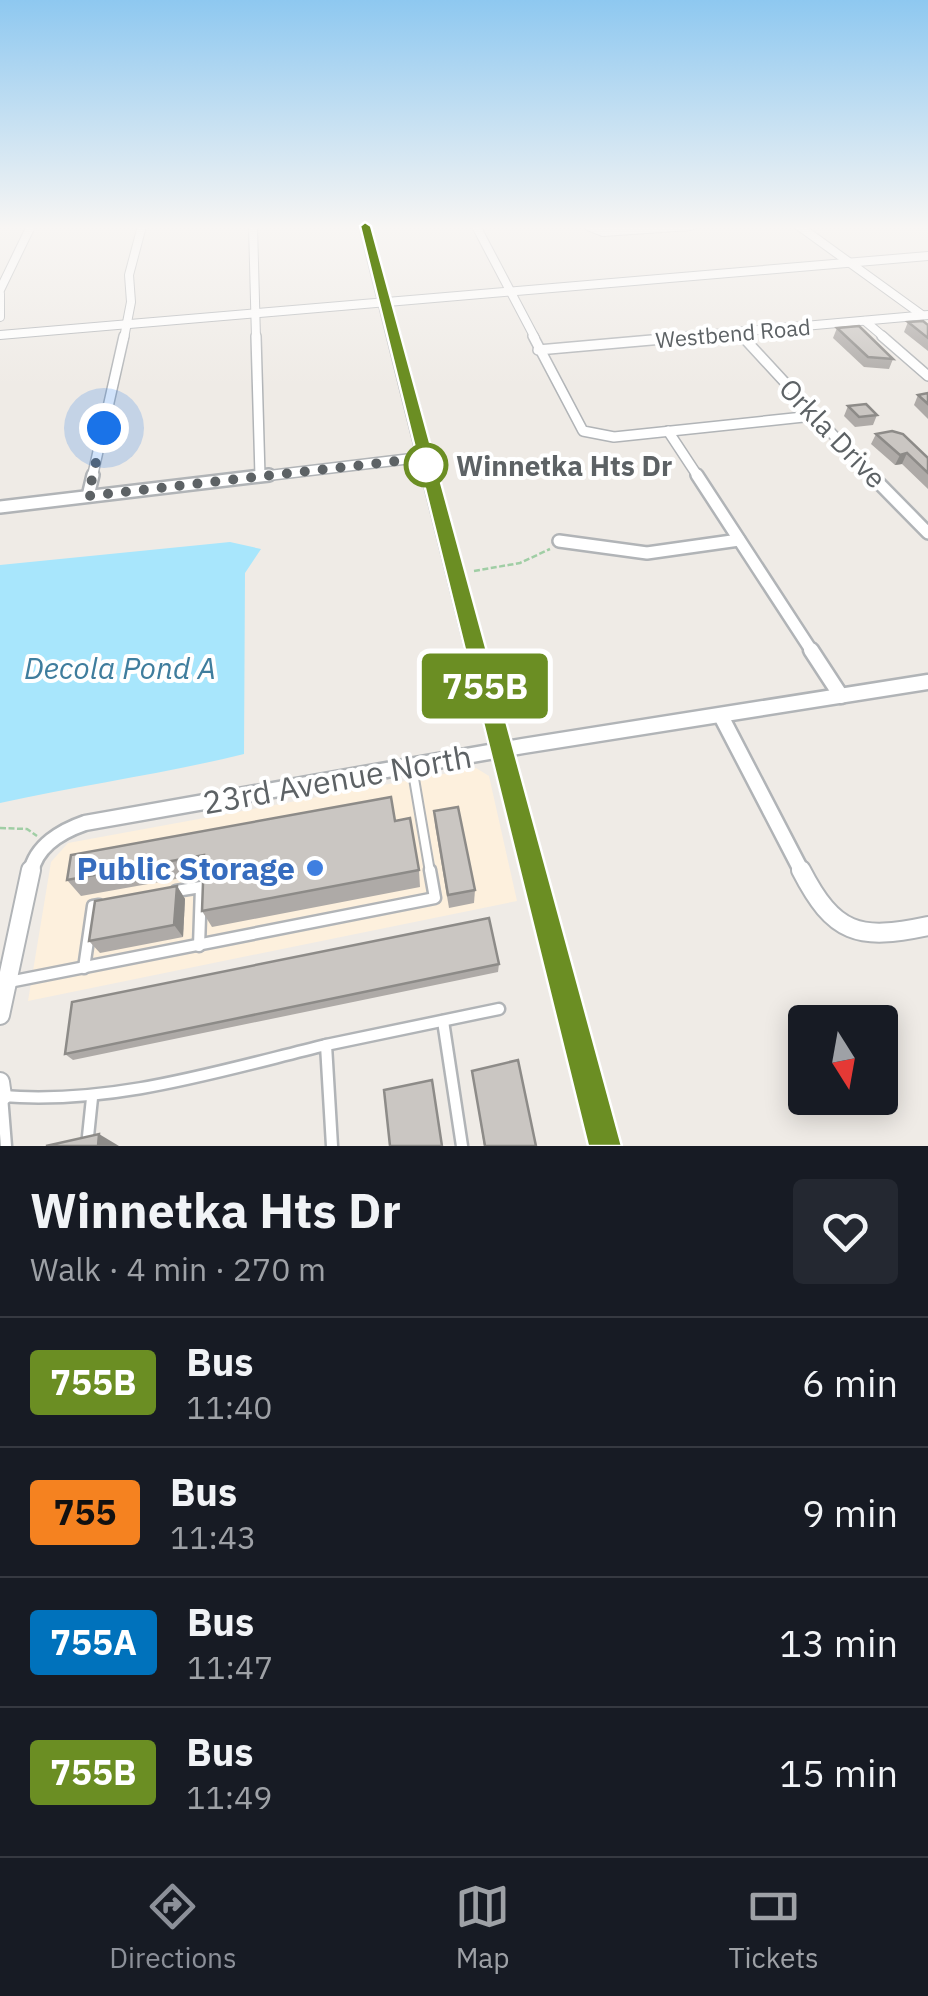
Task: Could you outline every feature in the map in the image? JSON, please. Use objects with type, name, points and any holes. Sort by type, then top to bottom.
[{"type":"main road","points":[[379,279],[605,1146]]},
{"type":"street","points":[[88,496],[128,324],[129,279]]},
{"type":"street","points":[[255,279],[260,476]]},
{"type":"street","points":[[502,279],[578,426],[590,435],[614,437],[813,416]]},
{"type":"street","points":[[0,336],[635,279]]},
{"type":"street","points":[[877,279],[925,315]]},
{"type":"street","points":[[0,292],[0,317]]},
{"type":"street","name":"Westbend Road","points":[[538,350],[925,315]]},
{"type":"street","points":[[865,321],[928,376]]},
{"type":"street","name":"Orkla Drive","points":[[739,332],[813,416],[928,533]]},
{"type":"street","points":[[668,432],[840,696]]},
{"type":"street","points":[[0,507],[424,458]]},
{"type":"street","points":[[559,541],[647,553],[739,540]]},
{"type":"street","name":"23rd Avenue North","points":[[46,843],[64,830],[85,823],[501,750],[928,682]]},
{"type":"street","points":[[721,716],[818,903],[848,932],[889,934],[928,926]]},
{"type":"street","points":[[0,1015],[27,880],[46,843]]},
{"type":"lane","points":[[6,983],[435,898],[412,765]]},
{"type":"lane","points":[[165,893],[201,887],[199,946]]},
{"type":"lane","points":[[84,968],[92,906],[111,903]]},
{"type":"lane","points":[[6,1146],[1,1089],[47,1102],[92,1098],[499,1010]]},
{"type":"lane","points":[[443,1022],[462,1146]]},
{"type":"lane","points":[[326,1045],[332,1146]]},
{"type":"lane","points":[[87,1146],[92,1098]]},
{"type":"path","points":[[474,571],[520,563],[545,554],[559,541]]},
{"type":"path","points":[[0,828],[27,829],[46,843]]},
{"type":"shaded area","points":[[476,768],[489,776],[517,901],[28,1001],[51,862],[68,843]]},
{"type":"water","name":"Decola Pond A","points":[[230,542],[261,549],[245,573],[244,754],[0,803],[0,565]]},
{"type":"building","points":[[923,321],[928,325],[928,338],[908,322]]},
{"type":"building","points":[[859,326],[893,359],[868,357],[837,328]]},
{"type":"building","points":[[866,404],[877,415],[859,417],[848,406]]},
{"type":"building","points":[[876,434],[903,434],[928,458],[928,473],[907,453],[900,455]]},
{"type":"building","name":"Public Storage","points":[[391,797],[395,821],[410,818],[419,870],[202,911],[204,855],[67,880],[71,855]]},
{"type":"building","points":[[458,807],[475,890],[448,895],[434,811]]},
{"type":"building","points":[[177,886],[174,925],[89,941],[95,901]]},
{"type":"building","points":[[489,918],[499,964],[65,1054],[72,1002]]},
{"type":"building","points":[[518,1060],[536,1146],[485,1146],[472,1071]]},
{"type":"building","points":[[432,1080],[442,1146],[390,1146],[384,1090]]},
{"type":"building","points":[[99,1134],[98,1146],[46,1146]]},
{"type":"bus line","name":"755B","points":[[379,279],[605,1146]]},
{"type":"place","name":"Winnetka Hts Dr","points":[[426,465]]},
{"type":"place","name":"Public Storage","points":[[315,868]]},
{"type":"route","points":[[104,428],[88,496],[424,458],[426,465]]}]
